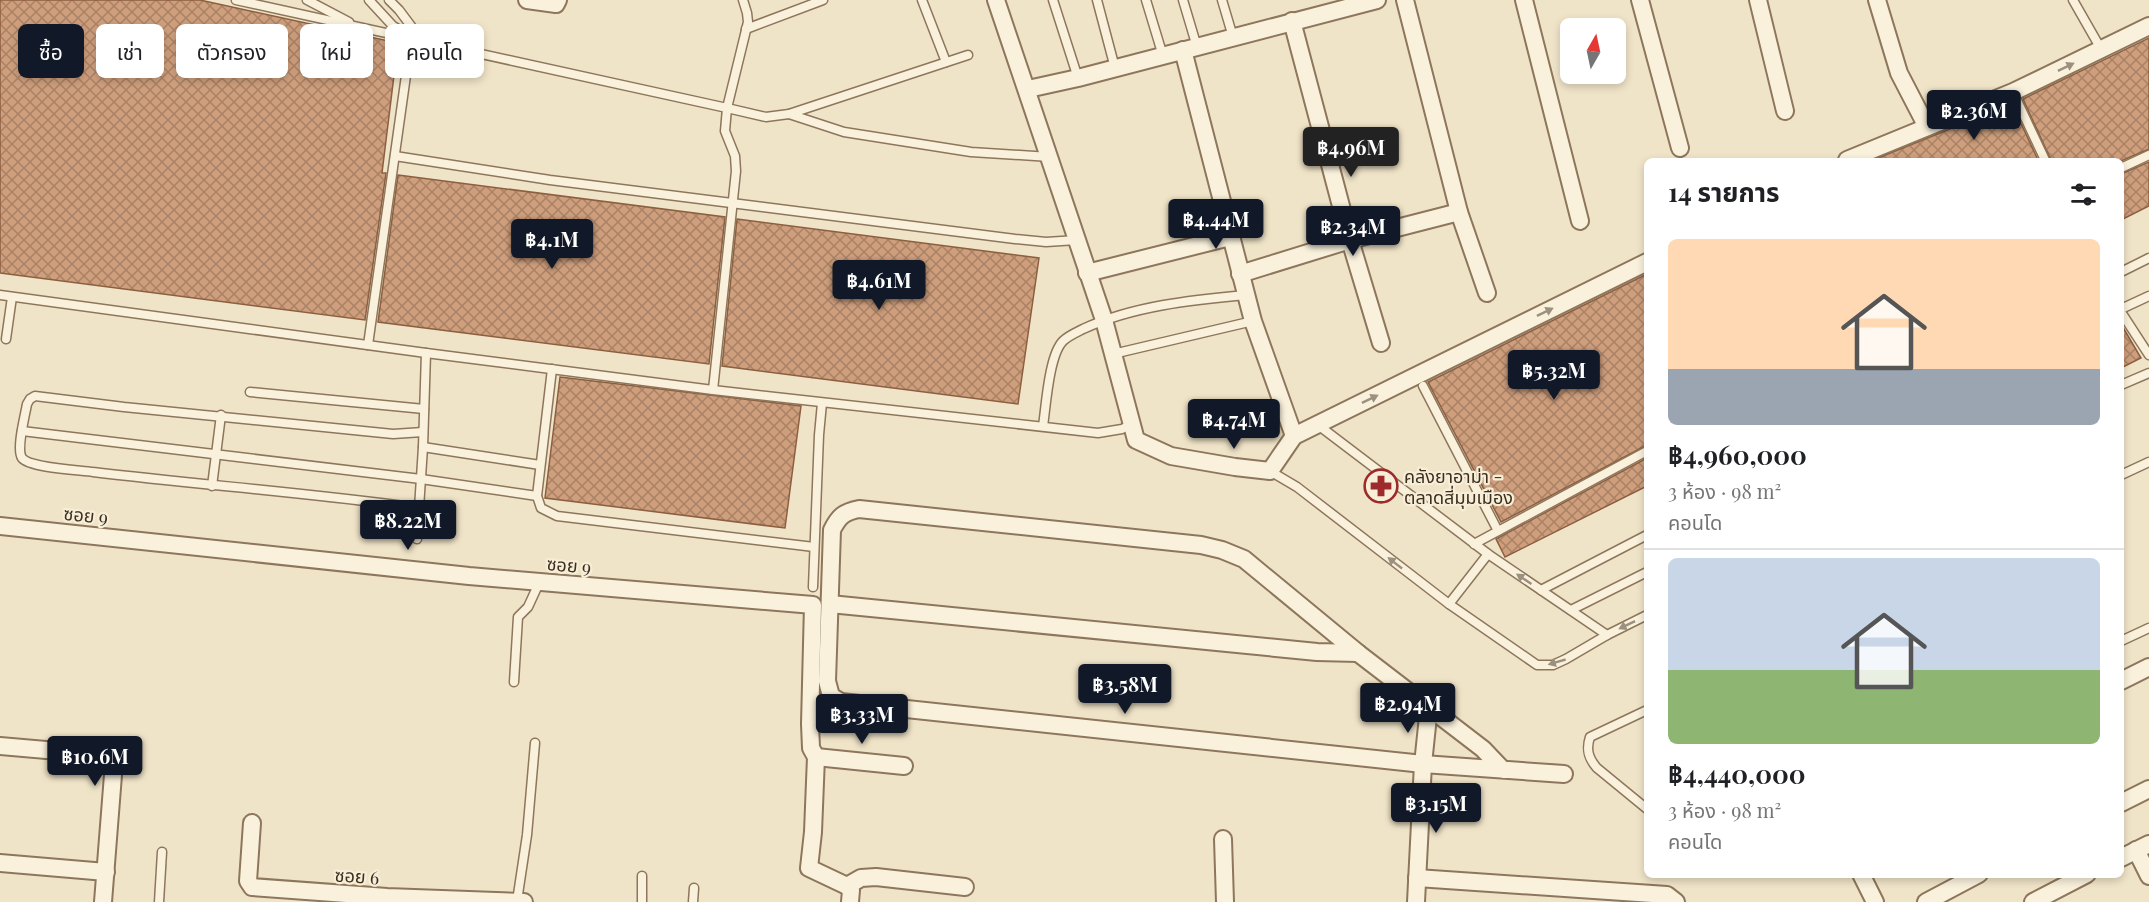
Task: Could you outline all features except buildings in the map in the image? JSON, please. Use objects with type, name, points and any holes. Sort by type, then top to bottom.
[{"type":"street","points":[[527,0],[557,2]]},
{"type":"street","points":[[996,0],[1028,89],[1104,320],[1137,440],[1171,456],[1270,471],[1294,436],[1644,263]]},
{"type":"street","points":[[1028,89],[1377,0]]},
{"type":"street","points":[[1405,0],[1459,212],[1486,292]]},
{"type":"street","points":[[1524,0],[1580,221]]},
{"type":"street","points":[[1640,0],[1680,148]]},
{"type":"street","points":[[1758,0],[1785,111]]},
{"type":"street","points":[[1877,0],[1899,73],[1927,127]]},
{"type":"street","points":[[1292,21],[1350,240],[1381,343]]},
{"type":"street","points":[[1854,158],[2013,92],[2149,26]]},
{"type":"street","points":[[1190,48],[1230,237],[1245,295],[1294,436]]},
{"type":"street","points":[[1240,274],[1350,240],[1459,212]]},
{"type":"street","points":[[1088,273],[1230,237]]},
{"type":"street","points":[[1503,770],[1483,748],[1358,653],[1244,559],[1222,550],[1202,545],[859,508],[845,512],[837,519],[832,530],[827,681],[831,696],[841,702],[1423,764],[1503,770],[1564,774]]},
{"type":"street","name":"ซอย 9","points":[[0,526],[539,582],[813,605],[810,724],[811,748],[816,757],[809,868],[848,894]]},
{"type":"street","points":[[830,604],[1317,652],[1358,653]]},
{"type":"street","points":[[2124,680],[2149,667]]},
{"type":"street","points":[[1416,902],[1423,764],[1429,707]]},
{"type":"street","points":[[0,746],[103,755],[112,759],[113,775],[103,902]]},
{"type":"street","points":[[816,757],[904,766]]},
{"type":"street","points":[[2124,802],[2149,789]]},
{"type":"street","name":"ซอย 6","points":[[252,823],[248,881],[252,887],[387,897],[520,901]]},
{"type":"street","points":[[1223,839],[1225,902]]},
{"type":"street","points":[[2124,856],[2143,847],[2149,876]]},
{"type":"street","points":[[0,863],[106,872]]},
{"type":"street","points":[[848,894],[861,878],[965,887]]},
{"type":"street","points":[[1416,878],[1667,895],[1676,902]]},
{"type":"street","points":[[1863,878],[1875,902]]},
{"type":"street","points":[[1926,902],[1971,878]]},
{"type":"street","points":[[2033,902],[2059,896],[2082,878]]},
{"type":"lane","points":[[236,0],[342,24]]},
{"type":"lane","points":[[307,0],[355,24]]},
{"type":"lane","points":[[369,0],[393,24]]},
{"type":"lane","points":[[389,0],[410,24]]},
{"type":"lane","points":[[713,390],[736,159],[725,131],[727,108],[748,17],[743,0]]},
{"type":"lane","points":[[746,30],[823,0]]},
{"type":"lane","points":[[922,0],[946,62]]},
{"type":"lane","points":[[1053,0],[1078,78]]},
{"type":"lane","points":[[1097,0],[1115,68]]},
{"type":"lane","points":[[1146,0],[1163,56]]},
{"type":"lane","points":[[1183,0],[1190,48]]},
{"type":"lane","points":[[1222,0],[1233,37]]},
{"type":"lane","points":[[2073,0],[2101,49]]},
{"type":"lane","points":[[484,55],[766,117],[789,114],[968,55]]},
{"type":"lane","points":[[368,345],[406,78]]},
{"type":"lane","points":[[2013,92],[2044,158]]},
{"type":"lane","points":[[789,114],[844,132],[971,152],[1050,157]]},
{"type":"lane","points":[[2124,167],[2149,155]]},
{"type":"lane","points":[[395,156],[550,180],[1015,239],[1046,242],[1077,240]]},
{"type":"lane","points":[[2124,270],[2149,258]]},
{"type":"lane","points":[[0,295],[426,353],[822,403],[1098,433],[1122,429],[1132,424]]},
{"type":"lane","points":[[1043,426],[1056,353],[1063,341],[1104,320],[1201,299],[1245,295]]},
{"type":"lane","points":[[2124,309],[2149,296]]},
{"type":"lane","points":[[6,339],[12,297]]},
{"type":"lane","points":[[2124,316],[2149,355]]},
{"type":"lane","points":[[1113,354],[1253,321]]},
{"type":"lane","points":[[417,539],[426,353]]},
{"type":"lane","points":[[552,369],[537,496],[541,508],[557,516],[814,547]]},
{"type":"lane","points":[[2124,384],[2149,373]]},
{"type":"lane","points":[[1423,386],[1498,531]]},
{"type":"lane","points":[[250,392],[424,409]]},
{"type":"lane","points":[[419,508],[357,499],[212,486],[29,463],[21,456],[22,431],[27,404],[35,396],[393,434],[423,432]]},
{"type":"lane","points":[[813,587],[822,403]]},
{"type":"lane","points":[[212,486],[221,416]]},
{"type":"lane","points":[[1318,425],[1474,544],[1608,634]]},
{"type":"lane","points":[[22,431],[421,478],[537,496]]},
{"type":"lane","points":[[423,447],[540,465]]},
{"type":"lane","points":[[1474,544],[1644,453]]},
{"type":"lane","points":[[2124,474],[2149,462]]},
{"type":"lane","points":[[1270,471],[1297,487],[1449,604],[1537,665],[1553,665],[1560,662],[1644,616]]},
{"type":"lane","points":[[1541,590],[1644,537]]},
{"type":"lane","points":[[1449,604],[1488,554]]},
{"type":"lane","points":[[1571,610],[1644,574]]},
{"type":"lane","points":[[514,682],[518,617],[528,607],[539,582]]},
{"type":"lane","points":[[2124,640],[2149,628]]},
{"type":"lane","points":[[1644,711],[1590,737],[1588,750],[1590,760],[1597,768],[1644,807]]},
{"type":"lane","points":[[520,901],[535,743]]},
{"type":"lane","points":[[159,902],[162,852]]},
{"type":"lane","points":[[642,876],[642,902]]},
{"type":"lane","points":[[693,902],[694,888]]},
{"type":"place","name":"คลังยาอาม่า - ตลาดสี่มุมเมือง","points":[[1381,486]]}]
